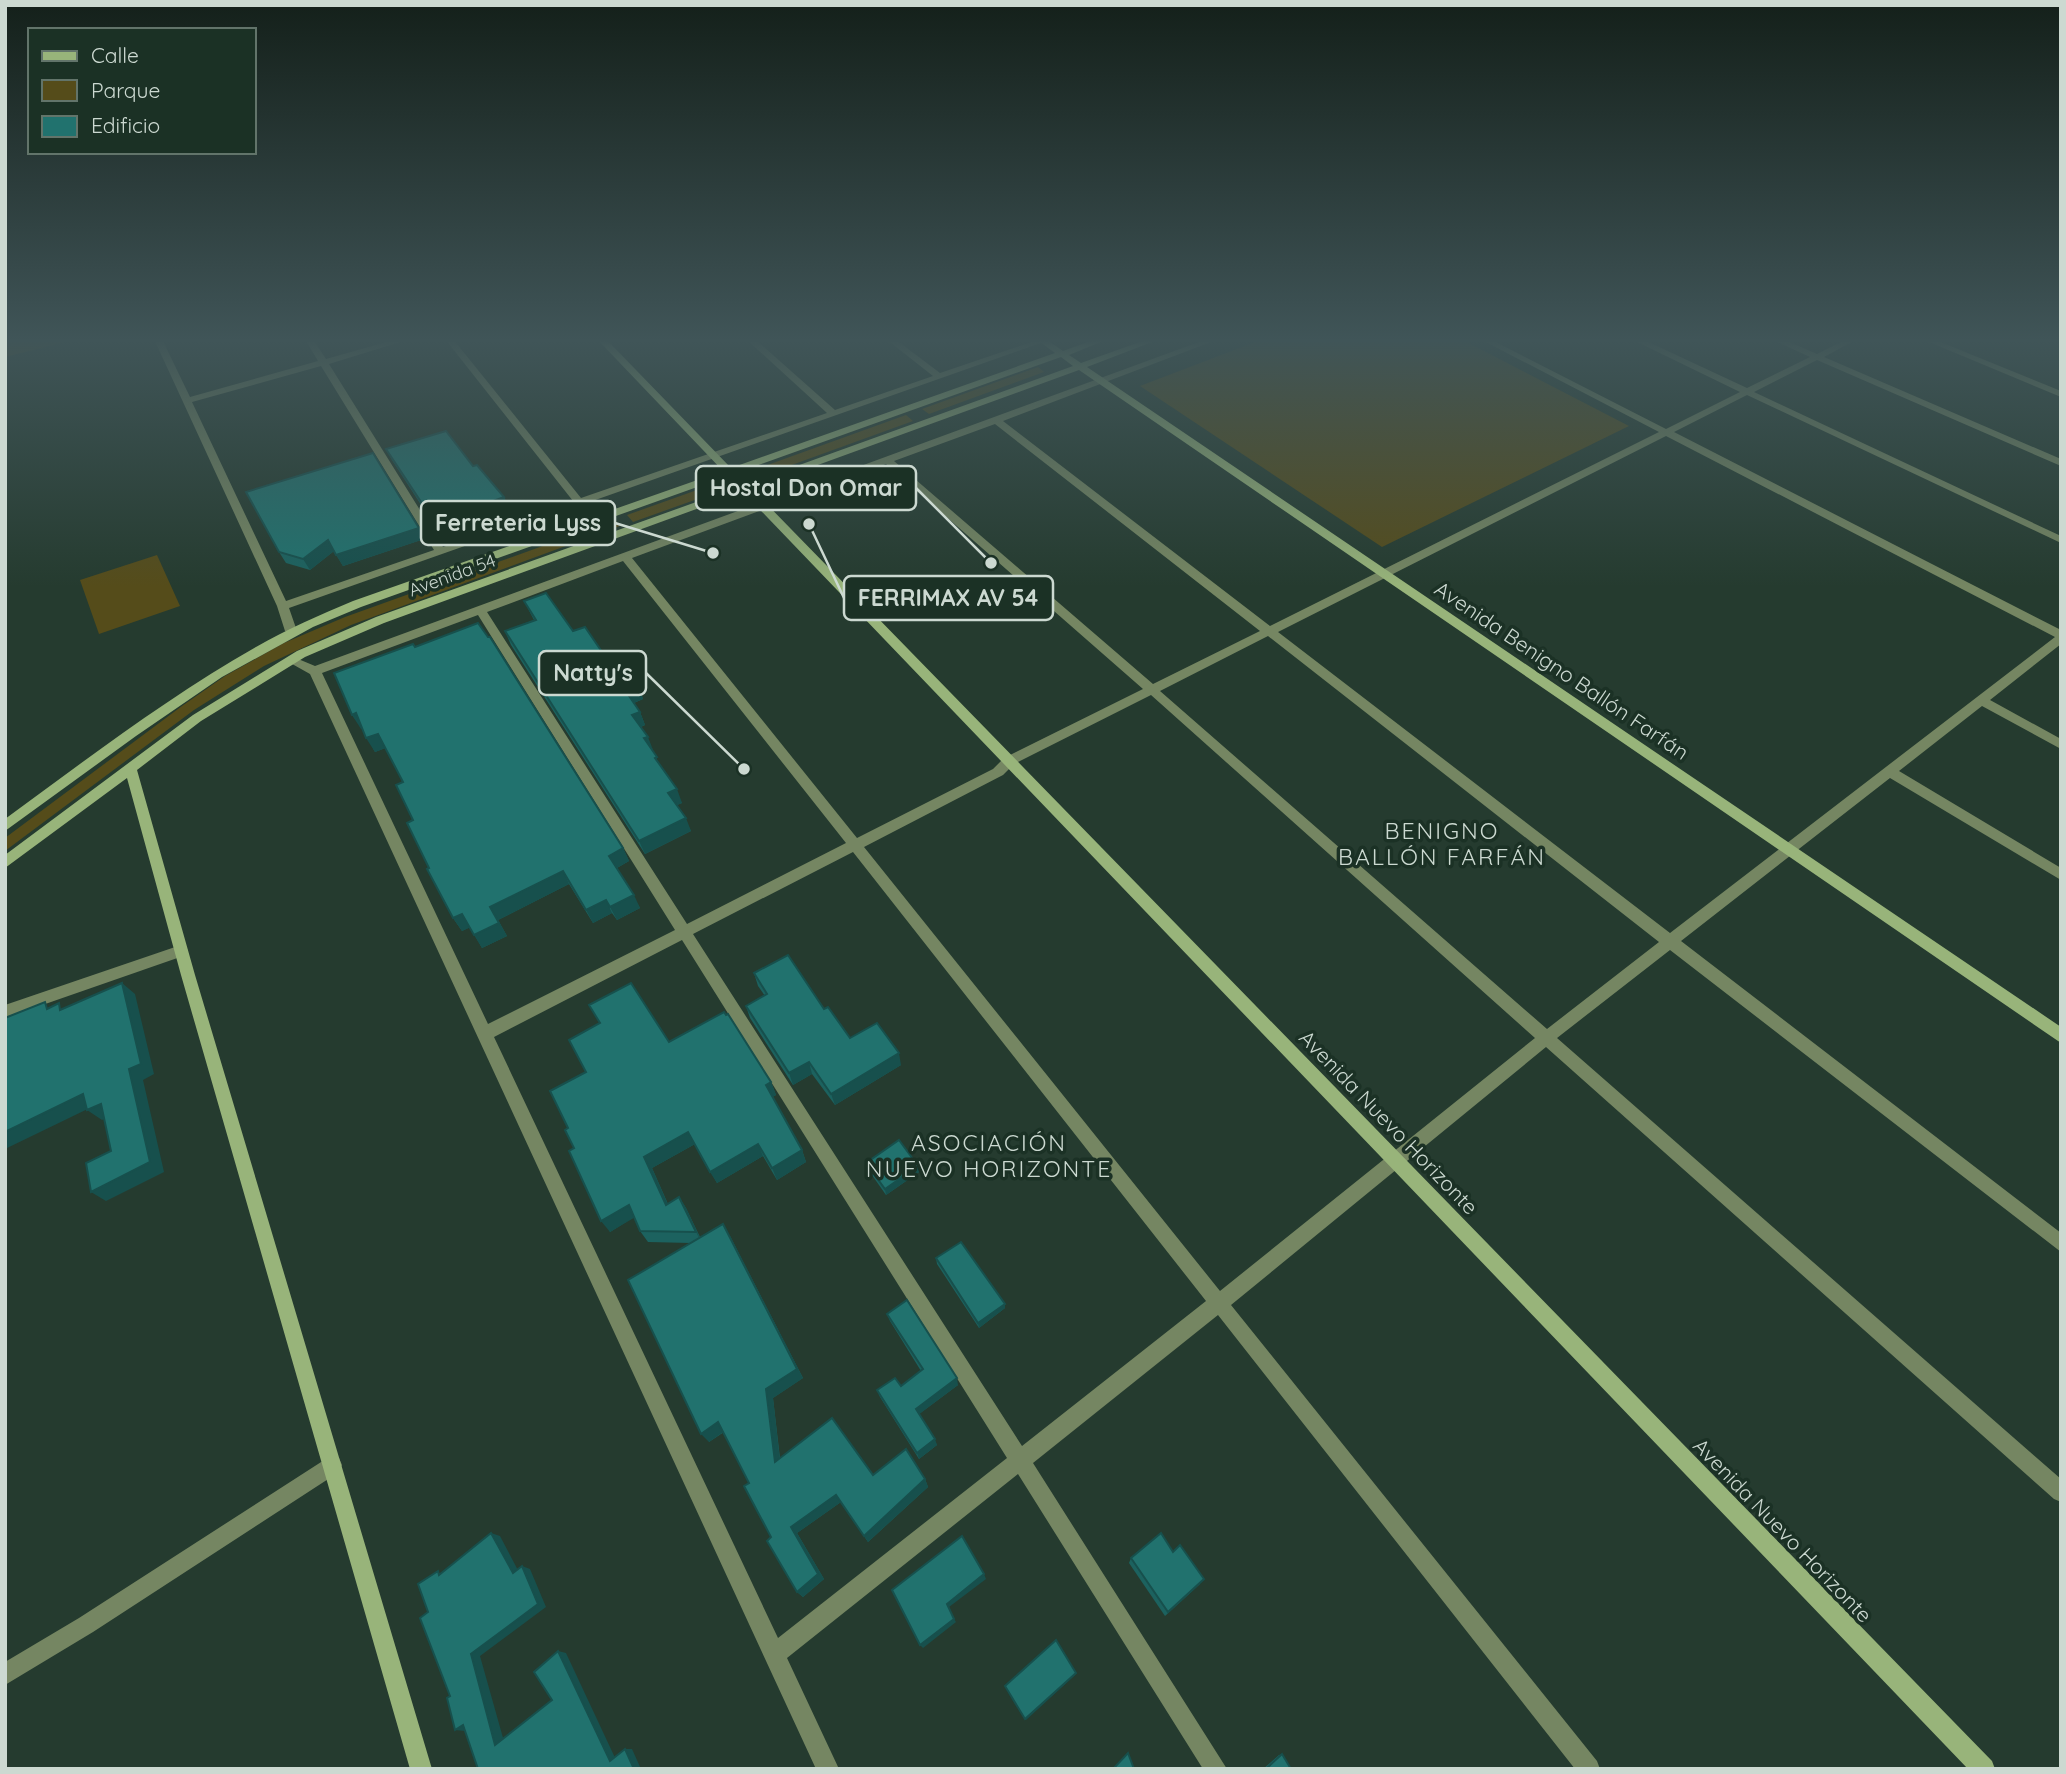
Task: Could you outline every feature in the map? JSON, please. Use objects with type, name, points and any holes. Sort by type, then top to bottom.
[{"type":"street","points":[[197,422],[291,631]]},
{"type":"street","points":[[360,422],[439,549]]},
{"type":"street","points":[[515,422],[579,501]]},
{"type":"street","points":[[681,422],[712,454]]},
{"type":"street","points":[[282,606],[808,422]]},
{"type":"street","name":"Avenida 54","points":[[5,826],[168,706],[246,655],[291,631],[358,604],[869,422]]},
{"type":"street","name":"Avenida 54","points":[[5,863],[197,718],[290,660],[380,620],[925,422]]},
{"type":"street","points":[[315,671],[991,422]]},
{"type":"street","points":[[998,422],[2061,1244]]},
{"type":"street","name":"Avenida Benigno Ballón Farfán","points":[[1162,422],[2061,1036]]},
{"type":"street","points":[[774,1655],[1546,1038],[1787,848],[1982,701],[2061,636],[1646,422]]},
{"type":"street","points":[[484,1034],[998,772],[1009,761],[1687,422]]},
{"type":"street","points":[[1811,422],[2061,540]]},
{"type":"street","points":[[1966,422],[2061,463]]},
{"type":"street","name":"Avenida Nuevo Horizonte","points":[[712,454],[1984,1769]]},
{"type":"street","points":[[887,460],[1152,690],[2061,1492]]},
{"type":"street","points":[[625,556],[1220,1301],[1589,1769]]},
{"type":"street","points":[[480,610],[1216,1769]]},
{"type":"street","points":[[290,660],[315,671],[828,1769]]},
{"type":"street","points":[[1982,701],[2061,746]]},
{"type":"street","points":[[130,767],[181,951],[421,1769]]},
{"type":"street","points":[[1891,772],[2061,875]]},
{"type":"street","points":[[5,1012],[181,951]]},
{"type":"street","points":[[5,1674],[86,1625],[332,1465]]},
{"type":"green space","points":[[887,422],[911,422],[761,476],[754,470]]},
{"type":"green space","points":[[1194,422],[1621,422],[1629,426],[1382,547]]},
{"type":"green space","points":[[711,485],[717,492],[633,522],[627,515]]},
{"type":"green space","points":[[615,520],[620,526],[351,625],[264,666],[194,710],[5,851],[5,838],[182,706],[225,676],[284,643],[345,617]]},
{"type":"green space","points":[[157,555],[180,606],[99,634],[80,580]]},
{"type":"building","points":[[446,431],[473,466],[477,465],[504,497],[435,523],[386,449]]},
{"type":"building","points":[[373,453],[419,528],[336,555],[328,540],[303,559],[279,552],[246,492]]},
{"type":"building","points":[[546,593],[573,631],[585,627],[613,668],[621,664],[638,685],[625,690],[640,712],[632,715],[648,737],[644,738],[657,757],[655,758],[677,789],[668,793],[686,818],[639,841],[505,631],[536,620],[524,601]]},
{"type":"building","points":[[478,623],[490,637],[623,848],[609,856],[634,895],[610,907],[606,900],[586,910],[563,871],[490,907],[499,923],[474,935],[462,914],[453,918],[407,823],[413,820],[396,785],[403,782],[378,734],[366,738],[356,713],[352,715],[334,673]]},
{"type":"building","points":[[788,955],[824,1009],[828,1007],[850,1038],[877,1023],[899,1053],[831,1094],[809,1062],[789,1073],[746,1006],[767,994],[754,973]]},
{"type":"building","points":[[122,983],[141,1064],[129,1069],[150,1162],[91,1192],[86,1163],[111,1151],[101,1104],[87,1110],[83,1094],[5,1132],[5,1018],[45,1002],[47,1009],[59,1003],[60,1010]]},
{"type":"building","points":[[631,983],[669,1042],[724,1012],[728,1014],[771,1082],[766,1085],[802,1150],[772,1168],[758,1144],[710,1172],[688,1132],[644,1157],[666,1205],[679,1197],[696,1232],[640,1231],[629,1205],[601,1221],[569,1151],[574,1148],[565,1130],[568,1128],[550,1091],[586,1072],[569,1040],[600,1023],[589,1005]]},
{"type":"building","points":[[899,1140],[918,1166],[885,1189],[866,1163]]},
{"type":"building","points":[[723,1224],[797,1369],[766,1389],[775,1462],[832,1418],[873,1475],[906,1449],[925,1479],[864,1536],[836,1495],[791,1527],[818,1574],[797,1592],[767,1541],[771,1537],[744,1486],[749,1483],[718,1422],[701,1434],[628,1280]]},
{"type":"building","points":[[961,1242],[1005,1304],[978,1323],[936,1258]]},
{"type":"building","points":[[907,1300],[957,1378],[916,1409],[935,1439],[917,1453],[877,1390],[895,1378],[901,1386],[923,1369],[887,1314]]},
{"type":"building","points":[[491,1533],[513,1573],[522,1566],[538,1604],[471,1654],[495,1745],[552,1700],[534,1672],[558,1651],[610,1761],[625,1749],[634,1769],[478,1769],[463,1725],[455,1730],[447,1698],[450,1696],[420,1618],[428,1612],[418,1584],[438,1571],[439,1575]]},
{"type":"building","points":[[1161,1533],[1173,1552],[1180,1545],[1204,1579],[1168,1612],[1131,1558]]},
{"type":"building","points":[[962,1536],[984,1574],[947,1604],[954,1619],[920,1645],[892,1590]]},
{"type":"building","points":[[1056,1640],[1076,1673],[1025,1719],[1005,1686]]},
{"type":"building","points":[[1128,1753],[1134,1769],[1113,1769]]},
{"type":"building","points":[[1282,1754],[1291,1769],[1266,1769]]},
{"type":"place","name":"FERRIMAX AV 54","points":[[809,524]]},
{"type":"place","name":"Ferreteria Lyss","points":[[713,553]]},
{"type":"place","name":"Hostal Don Omar","points":[[991,563]]},
{"type":"place","name":"Natty's","points":[[744,769]]},
{"type":"district","name":"BENIGNO BALLÓN FARFÁN","points":[[1442,843]]},
{"type":"district","name":"ASOCIACIÓN NUEVO HORIZONTE","points":[[989,1155]]}]
